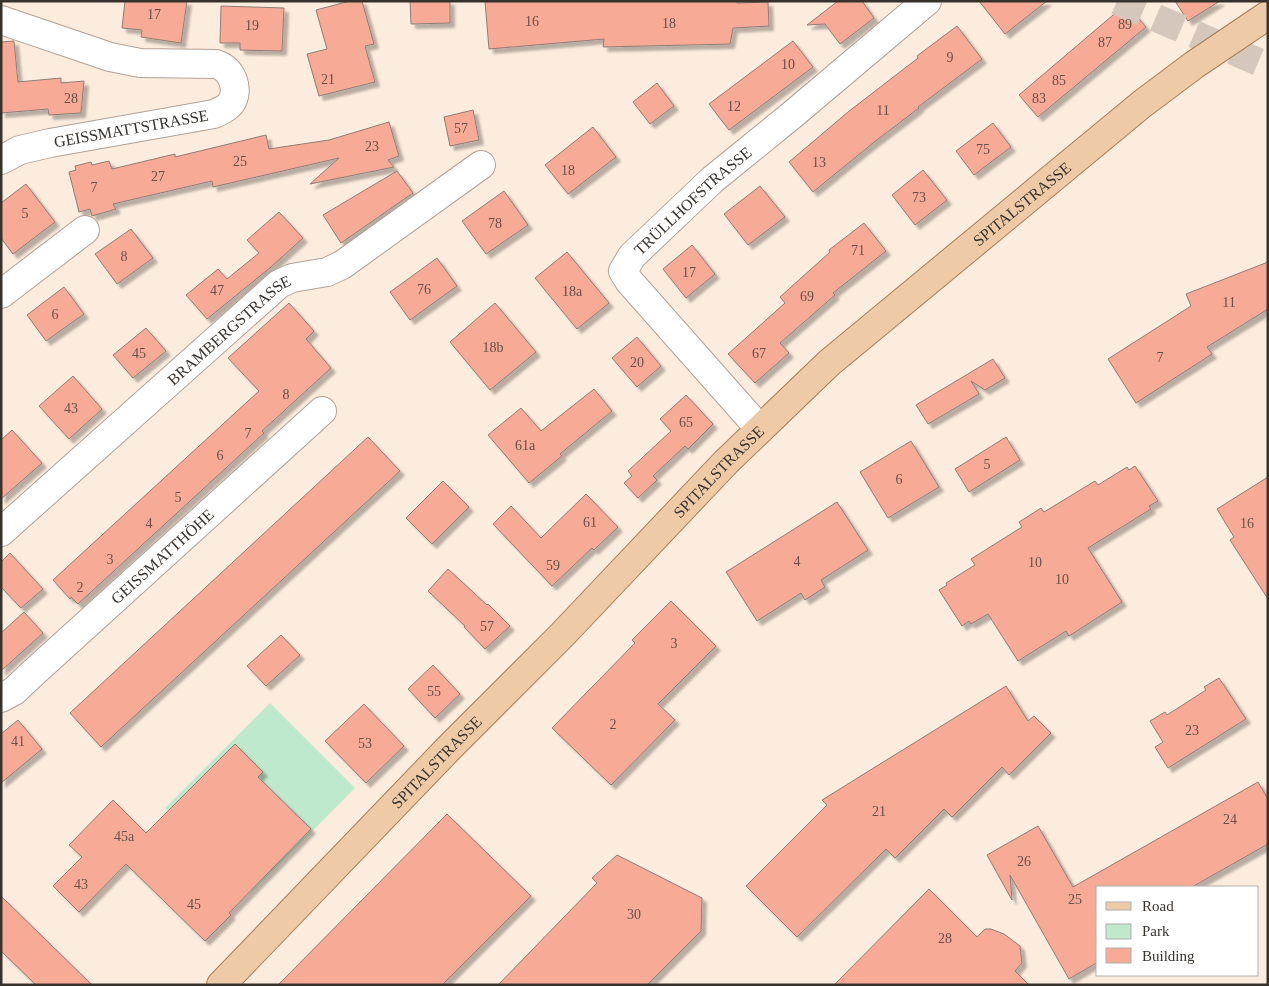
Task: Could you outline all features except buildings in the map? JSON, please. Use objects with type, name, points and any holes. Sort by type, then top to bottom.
[{"type":"main road","name":"SPITALSTRASSE","points":[[221,985],[562,635],[720,469],[830,364],[1142,104],[1194,65],[1268,15]]},
{"type":"street","name":"TRÜLLHOFSTRASSE","points":[[760,429],[629,282],[623,271],[632,256],[712,180],[927,1]]},
{"type":"street","name":"GEISSMATTSTRASSE","points":[[1,20],[110,57],[159,64],[216,64],[224,67],[230,73],[235,94],[230,104],[224,110],[214,114],[50,143],[20,150],[1,160]]},
{"type":"street","name":"BRAMBERGSTRASSE","points":[[1,532],[279,284],[292,278],[327,272],[342,265],[480,165]]},
{"type":"street","points":[[1,294],[85,230]]},
{"type":"street","name":"GEISSMATTHÖHE","points":[[1,698],[20,685],[322,410]]},
{"type":"green space","points":[[270,703],[355,788],[251,893],[165,808]]},
{"type":"tunnel","points":[[1117,1],[1268,66]]}]
